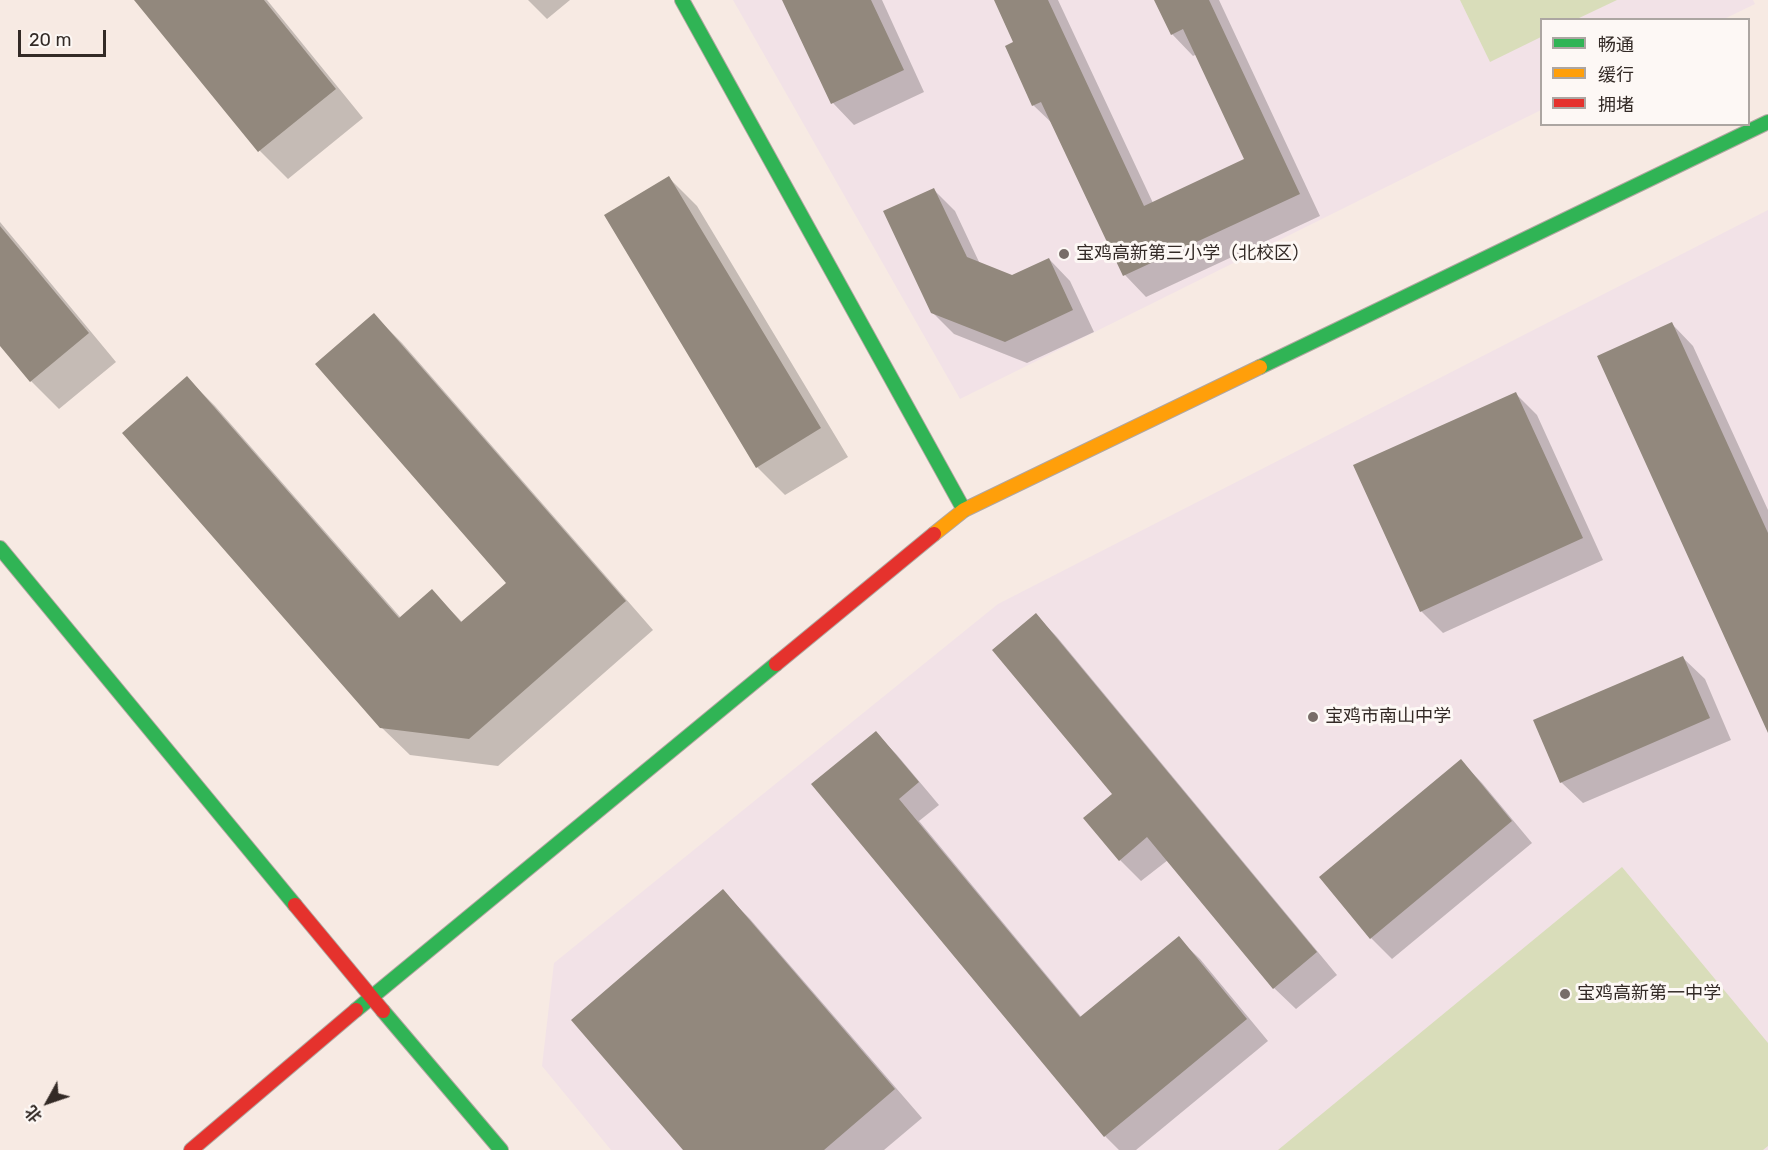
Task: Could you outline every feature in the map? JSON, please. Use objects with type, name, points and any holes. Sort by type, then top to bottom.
[{"type":"main road","points":[[682,0],[964,510]]},
{"type":"main road","points":[[191,1150],[371,997],[964,510],[1768,122]]},
{"type":"main road","points":[[0,548],[371,997],[501,1150]]},
{"type":"shaded area","name":"宝鸡高新第三小学（北校区）","points":[[733,0],[1753,0],[1755,4],[1726,18],[1540,18],[1540,110],[960,399]]},
{"type":"shaded area","name":"宝鸡市南山中学","points":[[1768,210],[1768,1150],[611,1150],[542,1066],[554,963],[998,604]]},
{"type":"green space","points":[[1460,0],[1617,0],[1579,18],[1540,18],[1540,37],[1490,62]]},
{"type":"green space","name":"宝鸡高新第一中学","points":[[1622,867],[1768,1043],[1768,1146],[1763,1150],[1278,1150]]},
{"type":"building","points":[[134,0],[264,0],[336,89],[258,152]]},
{"type":"building","points":[[782,0],[871,0],[904,70],[831,104]]},
{"type":"building","points":[[994,0],[1048,0],[1144,206],[1244,159],[1183,29],[1171,35],[1154,0],[1209,0],[1300,194],[1123,276],[1041,102],[1032,106],[1005,46],[1013,42]]},
{"type":"building","points":[[669,176],[821,428],[756,468],[604,215]]},
{"type":"building","points":[[934,188],[967,257],[1012,275],[1049,258],[1073,310],[1005,342],[931,313],[883,211]]},
{"type":"building","points":[[0,226],[89,333],[30,382],[0,346]]},
{"type":"building","points":[[374,313],[626,601],[469,739],[380,728],[122,433],[187,376],[399,618],[432,589],[461,622],[506,583],[315,364]]},
{"type":"building","points":[[1672,322],[1768,533],[1768,733],[1597,356]]},
{"type":"building","points":[[1516,392],[1583,538],[1420,612],[1353,465]]},
{"type":"building","points":[[1036,613],[1317,952],[1273,989],[1147,837],[1119,861],[1083,818],[1112,794],[992,650]]},
{"type":"building","points":[[1683,656],[1710,718],[1560,783],[1533,720]]},
{"type":"building","points":[[876,731],[919,782],[899,799],[1080,1017],[1179,936],[1247,1019],[1104,1137],[811,784]]},
{"type":"building","points":[[1461,759],[1512,821],[1370,939],[1319,877]]},
{"type":"building","points":[[723,889],[895,1089],[824,1150],[683,1150],[571,1020]]},
{"type":"traffic: fast","points":[[682,0],[964,510]]},
{"type":"traffic: fast","points":[[1260,367],[1768,122]]},
{"type":"traffic: fast","points":[[0,548],[295,905]]},
{"type":"traffic: fast","points":[[356,1010],[776,664]]},
{"type":"traffic: fast","points":[[383,1011],[501,1150]]},
{"type":"traffic: slow","points":[[934,534],[964,510],[1260,367]]},
{"type":"traffic: jam","points":[[776,664],[934,534]]},
{"type":"traffic: jam","points":[[295,905],[383,1011]]},
{"type":"traffic: jam","points":[[191,1150],[356,1010]]},
{"type":"place","name":"宝鸡高新第三小学（北校区）","points":[[1064,254]]},
{"type":"place","name":"宝鸡市南山中学","points":[[1313,717]]},
{"type":"place","name":"宝鸡高新第一中学","points":[[1565,994]]}]
